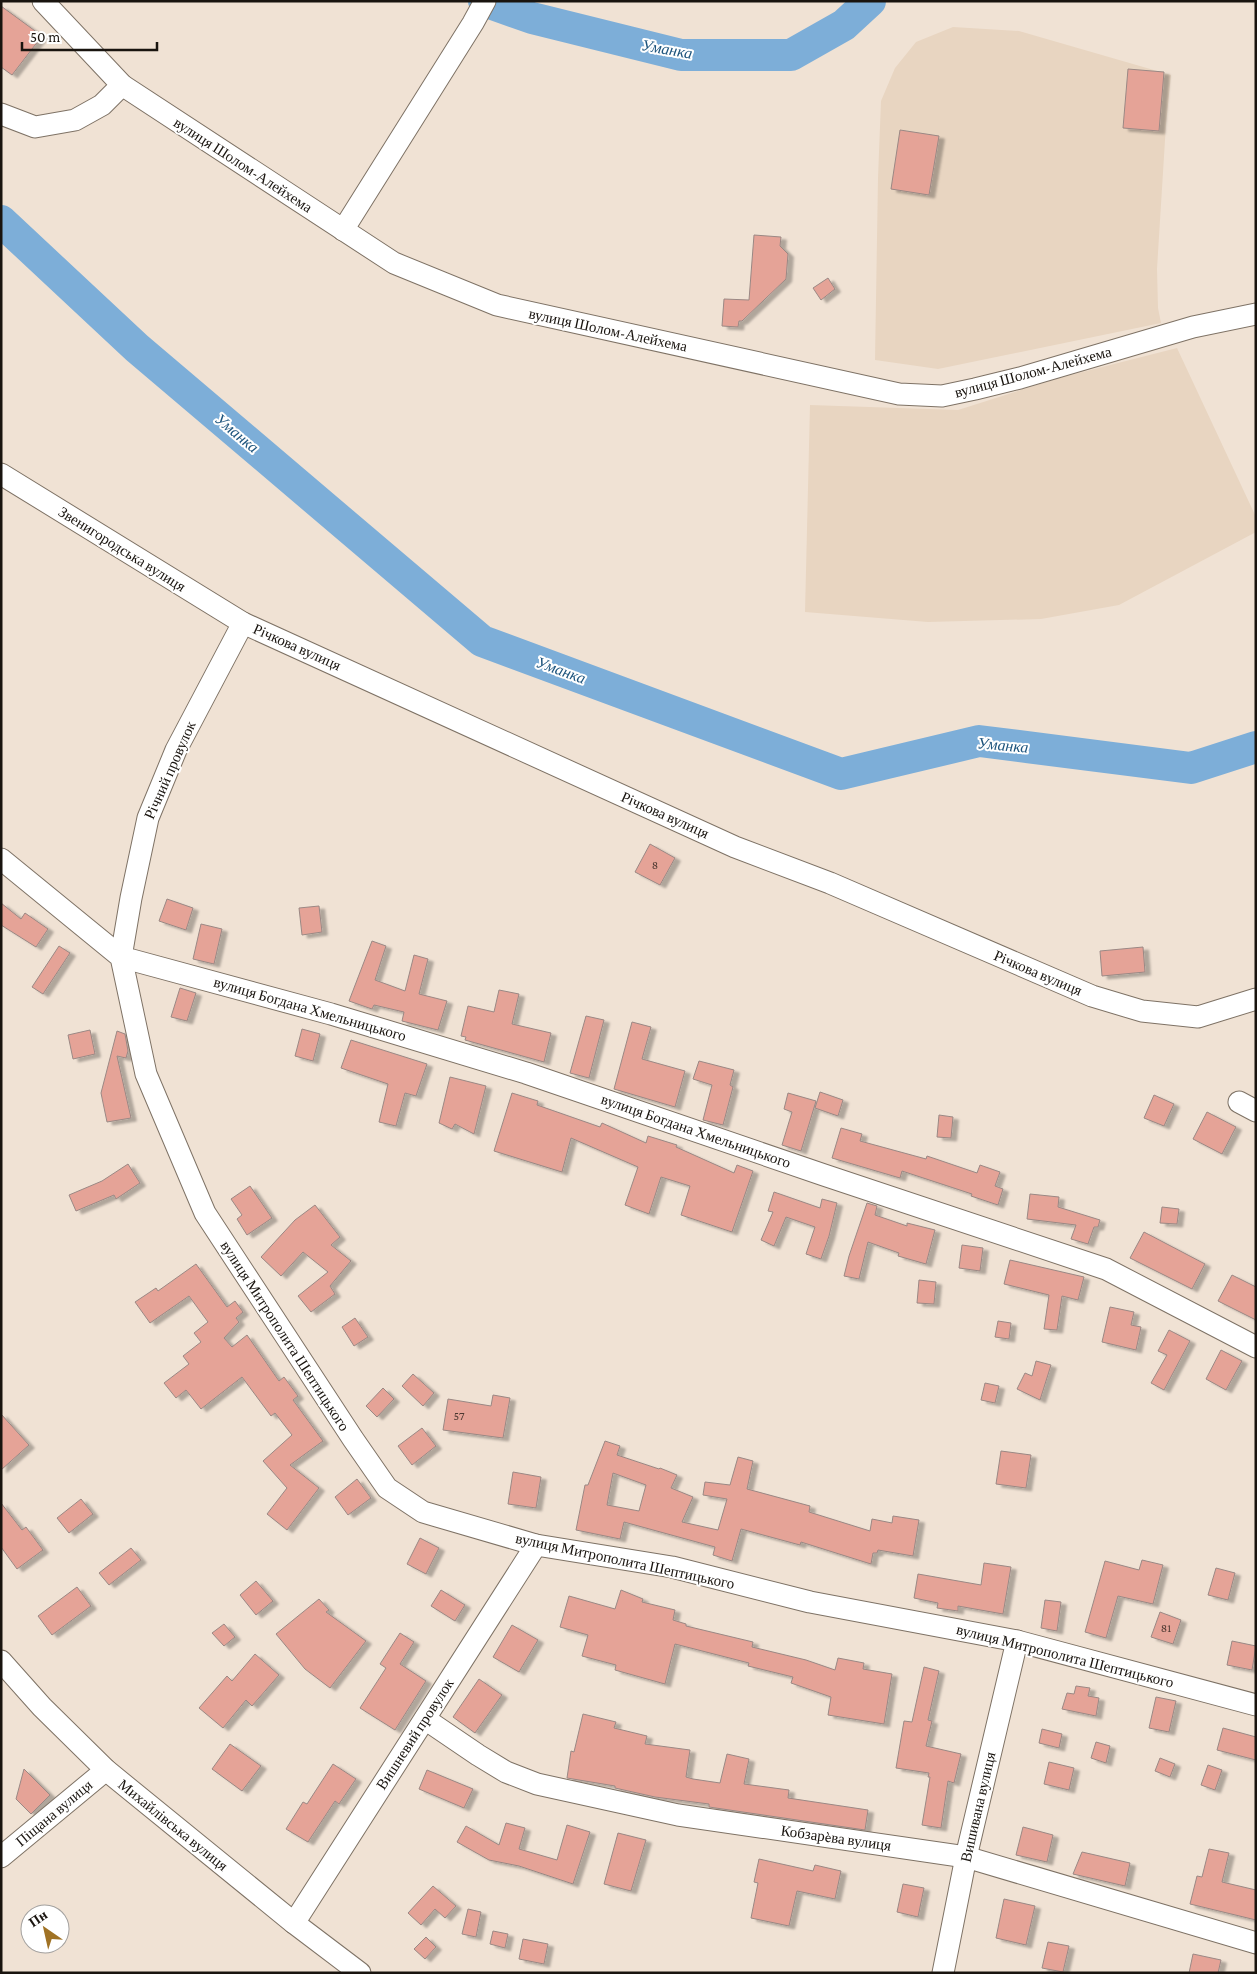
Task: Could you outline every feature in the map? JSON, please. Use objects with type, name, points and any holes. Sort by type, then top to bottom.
[{"type":"street","name":"вулиця Шолом-Алейхема","points":[[43,1],[122,86],[394,263],[497,305],[899,394],[942,396],[1020,378],[1193,327],[1256,314]]},
{"type":"street","points":[[343,230],[485,1]]},
{"type":"street","points":[[1,114],[35,127],[74,120],[102,105],[122,86]]},
{"type":"street","name":"Звенигородська вулиця","points":[[1,474],[243,623]]},
{"type":"street","name":"Річний провулок","points":[[121,957],[148,818],[176,750],[243,623]]},
{"type":"street","name":"Річкова вулиця","points":[[243,623],[735,847],[830,883],[1092,996],[1142,1011],[1198,1017],[1256,999]]},
{"type":"street","points":[[1,859],[121,957]]},
{"type":"street","name":"вулиця Богдана Хмельницького","points":[[121,957],[331,1014],[526,1073],[814,1172],[1106,1269],[1256,1347]]},
{"type":"street","name":"вулиця Митрополита Шептицького","points":[[121,957],[146,1074],[205,1213],[386,1488],[423,1512],[536,1545],[672,1567],[810,1602],[1017,1641],[1256,1705]]},
{"type":"street","name":"Вишневий провулок","points":[[294,1923],[536,1545]]},
{"type":"street","name":"Вишивана вулиця","points":[[943,1973],[966,1857],[1017,1641]]},
{"type":"street","name":"Михайлівська вулиця","points":[[1,1661],[42,1707],[106,1770],[294,1923],[360,1973]]},
{"type":"street","name":"Кобзарèва вулиця","points":[[425,1719],[506,1772],[537,1784],[678,1815],[966,1857],[1256,1943]]},
{"type":"street","name":"Піщана вулиця","points":[[1,1856],[106,1770]]},
{"type":"shaded area","points":[[953,27],[1019,31],[1171,75],[1157,269],[1158,308],[1161,323],[938,369],[875,360],[881,101],[895,68],[916,42]]},
{"type":"shaded area","points":[[1177,348],[1256,517],[1256,532],[1119,605],[1041,619],[928,622],[805,612],[810,405],[958,410],[1059,378]]},
{"type":"building","points":[[1,6],[42,36],[12,75],[1,67]]},
{"type":"building","points":[[1128,69],[1164,72],[1159,131],[1123,128]]},
{"type":"building","points":[[900,130],[939,136],[929,195],[891,189]]},
{"type":"building","points":[[754,235],[781,237],[780,246],[788,254],[786,279],[742,321],[739,321],[738,327],[722,326],[724,299],[749,300]]},
{"type":"building","points":[[828,278],[835,289],[821,300],[813,288]]},
{"type":"building","points":[[650,844],[675,858],[660,885],[635,872]]},
{"type":"building","points":[[167,899],[193,908],[186,930],[159,921]]},
{"type":"building","points":[[1,903],[21,919],[25,913],[48,929],[36,947],[1,925]]},
{"type":"building","points":[[319,906],[322,932],[302,935],[299,908]]},
{"type":"building","points":[[201,924],[222,929],[214,964],[193,959]]},
{"type":"building","points":[[372,941],[386,946],[375,980],[405,991],[414,955],[428,959],[419,994],[447,1001],[438,1030],[402,1021],[404,1012],[374,1005],[372,1009],[349,1001]]},
{"type":"building","points":[[59,946],[70,953],[43,994],[32,987]]},
{"type":"building","points":[[1143,947],[1145,972],[1102,976],[1100,951]]},
{"type":"building","points":[[180,988],[196,993],[187,1021],[171,1017]]},
{"type":"building","points":[[499,990],[519,994],[512,1024],[551,1033],[544,1062],[465,1040],[466,1037],[461,1036],[468,1006],[494,1012]]},
{"type":"building","points":[[586,1016],[604,1020],[589,1078],[570,1073]]},
{"type":"building","points":[[632,1022],[651,1027],[642,1059],[685,1071],[675,1107],[614,1089]]},
{"type":"building","points":[[302,1029],[320,1034],[313,1061],[295,1056]]},
{"type":"building","points":[[90,1030],[95,1054],[73,1059],[68,1035]]},
{"type":"building","points":[[117,1031],[125,1034],[128,1051],[126,1058],[117,1056],[131,1118],[107,1122],[101,1093]]},
{"type":"building","points":[[351,1040],[427,1064],[416,1096],[405,1093],[396,1126],[379,1122],[388,1084],[341,1068]]},
{"type":"building","points":[[699,1061],[734,1070],[730,1085],[733,1087],[723,1125],[703,1120],[712,1085],[693,1079]]},
{"type":"building","points":[[450,1077],[486,1086],[474,1134],[455,1124],[452,1129],[439,1123]]},
{"type":"building","points":[[820,1092],[843,1100],[838,1116],[815,1108]]},
{"type":"building","points":[[512,1093],[538,1101],[537,1105],[600,1127],[602,1123],[646,1143],[648,1136],[677,1145],[676,1147],[734,1173],[737,1165],[753,1171],[732,1232],[681,1215],[690,1186],[661,1177],[649,1214],[625,1205],[638,1167],[571,1138],[562,1172],[494,1151]]},
{"type":"building","points":[[788,1093],[816,1101],[801,1151],[782,1145],[792,1112],[784,1109]]},
{"type":"building","points":[[1154,1095],[1174,1104],[1164,1126],[1144,1118]]},
{"type":"building","points":[[1207,1112],[1236,1127],[1222,1154],[1193,1139]]},
{"type":"building","points":[[939,1115],[953,1117],[951,1138],[937,1137]]},
{"type":"building","points":[[841,1128],[862,1134],[860,1141],[926,1159],[927,1156],[977,1173],[980,1165],[1000,1172],[995,1186],[1003,1189],[998,1205],[971,1196],[972,1194],[902,1171],[900,1178],[832,1158]]},
{"type":"building","points":[[128,1164],[140,1183],[116,1199],[114,1195],[76,1211],[69,1195],[102,1181]]},
{"type":"building","points":[[250,1186],[272,1218],[247,1235],[237,1219],[242,1215],[231,1199]]},
{"type":"building","points":[[774,1192],[820,1208],[822,1199],[837,1203],[821,1259],[806,1254],[815,1227],[786,1217],[774,1246],[761,1240],[773,1212],[768,1211]]},
{"type":"building","points":[[1030,1194],[1059,1197],[1058,1207],[1100,1220],[1098,1227],[1094,1227],[1088,1244],[1071,1239],[1076,1225],[1027,1219]]},
{"type":"building","points":[[867,1203],[877,1206],[875,1215],[907,1226],[907,1223],[935,1230],[926,1264],[898,1256],[899,1253],[868,1242],[859,1279],[844,1276]]},
{"type":"building","points":[[315,1205],[340,1237],[331,1245],[351,1261],[330,1286],[335,1294],[311,1312],[298,1296],[328,1272],[303,1252],[281,1276],[261,1257],[295,1220]]},
{"type":"building","points":[[1162,1207],[1179,1209],[1177,1224],[1160,1223]]},
{"type":"building","points":[[1144,1232],[1205,1264],[1192,1289],[1130,1258]]},
{"type":"building","points":[[962,1245],[983,1248],[980,1271],[959,1268]]},
{"type":"building","points":[[1010,1260],[1084,1277],[1078,1300],[1062,1296],[1057,1330],[1044,1329],[1049,1295],[1004,1284]]},
{"type":"building","points":[[196,1264],[227,1307],[235,1301],[243,1312],[236,1318],[239,1322],[224,1338],[232,1347],[247,1335],[279,1381],[284,1377],[298,1396],[293,1400],[323,1441],[290,1465],[319,1488],[287,1530],[267,1514],[287,1488],[263,1461],[292,1435],[275,1413],[271,1416],[242,1377],[201,1409],[186,1390],[176,1398],[164,1383],[189,1364],[183,1356],[201,1342],[194,1333],[208,1322],[189,1296],[150,1323],[135,1302],[156,1288],[158,1291]]},
{"type":"building","points":[[1232,1275],[1256,1287],[1256,1320],[1218,1301]]},
{"type":"building","points":[[919,1280],[936,1282],[934,1304],[917,1303]]},
{"type":"building","points":[[1110,1307],[1134,1312],[1131,1325],[1141,1327],[1136,1350],[1102,1342]]},
{"type":"building","points":[[355,1318],[368,1337],[354,1346],[342,1327]]},
{"type":"building","points":[[998,1321],[1011,1323],[1009,1339],[995,1337]]},
{"type":"building","points":[[1169,1330],[1190,1341],[1164,1390],[1151,1383],[1167,1355],[1158,1351]]},
{"type":"building","points":[[1221,1350],[1242,1361],[1226,1390],[1206,1379]]},
{"type":"building","points":[[1036,1361],[1051,1365],[1040,1400],[1017,1389],[1025,1373],[1032,1376]]},
{"type":"building","points":[[413,1374],[434,1393],[423,1406],[402,1386]]},
{"type":"building","points":[[985,1383],[999,1386],[995,1403],[981,1400]]},
{"type":"building","points":[[383,1388],[394,1399],[377,1417],[366,1406]]},
{"type":"building","points":[[493,1395],[510,1398],[503,1438],[443,1430],[448,1399],[491,1406]]},
{"type":"building","points":[[1,1414],[29,1445],[1,1470]]},
{"type":"building","points":[[422,1428],[436,1446],[412,1465],[398,1446]]},
{"type":"building","points":[[605,1441],[620,1446],[617,1455],[677,1475],[671,1488],[693,1497],[682,1522],[718,1530],[727,1499],[703,1495],[705,1482],[730,1485],[738,1457],[753,1461],[747,1489],[810,1506],[809,1512],[870,1531],[872,1519],[892,1523],[893,1516],[919,1520],[913,1556],[878,1550],[877,1553],[873,1553],[871,1564],[801,1542],[800,1545],[741,1529],[732,1561],[713,1555],[715,1547],[624,1522],[620,1539],[576,1530],[585,1485],[588,1485]],"holes":[[[613,1473],[646,1485],[639,1511],[607,1505]]]},
{"type":"building","points":[[1001,1451],[1031,1455],[1026,1488],[996,1484]]},
{"type":"building","points":[[513,1472],[541,1477],[536,1508],[508,1504]]},
{"type":"building","points":[[357,1479],[371,1498],[348,1515],[335,1497]]},
{"type":"building","points":[[81,1499],[93,1514],[69,1533],[57,1518]]},
{"type":"building","points":[[1,1503],[22,1530],[26,1527],[43,1550],[17,1569],[1,1547]]},
{"type":"building","points":[[420,1538],[439,1548],[426,1574],[407,1564]]},
{"type":"building","points":[[131,1548],[141,1560],[109,1585],[99,1573]]},
{"type":"building","points":[[1142,1560],[1163,1565],[1153,1604],[1118,1596],[1106,1638],[1085,1632],[1105,1561],[1139,1570]]},
{"type":"building","points":[[984,1563],[1011,1567],[1003,1614],[958,1606],[958,1611],[937,1608],[938,1603],[914,1598],[918,1574],[981,1585]]},
{"type":"building","points":[[1216,1568],[1235,1573],[1228,1600],[1208,1595]]},
{"type":"building","points":[[256,1581],[273,1601],[256,1615],[240,1595]]},
{"type":"building","points":[[77,1587],[91,1606],[52,1635],[38,1616]]},
{"type":"building","points":[[441,1590],[465,1605],[455,1621],[431,1606]]},
{"type":"building","points":[[621,1590],[643,1599],[642,1602],[675,1610],[673,1620],[686,1624],[686,1626],[753,1642],[752,1647],[806,1660],[835,1670],[838,1658],[864,1663],[863,1669],[892,1674],[884,1724],[828,1715],[831,1697],[791,1683],[793,1677],[748,1666],[749,1663],[675,1644],[665,1684],[615,1670],[616,1665],[582,1656],[588,1635],[560,1627],[569,1596],[615,1609]]},
{"type":"building","points":[[319,1599],[329,1610],[326,1612],[366,1641],[330,1688],[305,1669],[276,1634]]},
{"type":"building","points":[[1045,1600],[1061,1602],[1057,1631],[1041,1628]]},
{"type":"building","points":[[1160,1612],[1181,1620],[1173,1644],[1151,1637]]},
{"type":"building","points":[[224,1624],[235,1637],[224,1646],[212,1633]]},
{"type":"building","points":[[512,1625],[538,1640],[519,1672],[493,1657]]},
{"type":"building","points":[[400,1633],[414,1642],[400,1664],[426,1681],[395,1730],[360,1708],[386,1668],[380,1664]]},
{"type":"building","points":[[1232,1641],[1256,1646],[1252,1670],[1227,1665]]},
{"type":"building","points":[[255,1654],[279,1675],[252,1706],[246,1700],[223,1728],[199,1708],[227,1676],[232,1681]]},
{"type":"building","points":[[924,1667],[939,1671],[928,1720],[932,1721],[926,1746],[961,1754],[954,1783],[948,1781],[941,1828],[922,1825],[930,1777],[928,1777],[929,1773],[896,1768],[904,1721],[912,1722]]},
{"type":"building","points":[[479,1679],[502,1695],[475,1733],[453,1717]]},
{"type":"building","points":[[1076,1686],[1090,1688],[1088,1696],[1099,1698],[1096,1716],[1062,1709],[1067,1693],[1074,1694]]},
{"type":"building","points":[[1156,1697],[1176,1701],[1169,1732],[1149,1728]]},
{"type":"building","points":[[583,1714],[616,1722],[614,1728],[647,1736],[645,1744],[690,1750],[686,1777],[693,1779],[720,1783],[727,1754],[749,1759],[744,1784],[789,1790],[788,1798],[868,1810],[865,1830],[709,1807],[709,1804],[655,1797],[615,1788],[615,1786],[567,1778],[571,1751],[574,1752]]},
{"type":"building","points":[[1223,1728],[1256,1737],[1256,1760],[1217,1750]]},
{"type":"building","points":[[1042,1729],[1062,1734],[1059,1748],[1039,1743]]},
{"type":"building","points":[[1096,1742],[1110,1746],[1106,1763],[1091,1758]]},
{"type":"building","points":[[230,1744],[261,1766],[242,1791],[212,1769]]},
{"type":"building","points":[[1160,1758],[1175,1764],[1170,1777],[1155,1771]]},
{"type":"building","points":[[1049,1762],[1074,1768],[1069,1790],[1044,1784]]},
{"type":"building","points":[[333,1764],[356,1779],[339,1804],[335,1801],[308,1842],[286,1829],[303,1802],[307,1804]]},
{"type":"building","points":[[1208,1765],[1222,1770],[1215,1790],[1201,1785]]},
{"type":"building","points":[[24,1769],[50,1795],[31,1814],[16,1799]]},
{"type":"building","points":[[427,1770],[473,1789],[464,1808],[419,1789]]},
{"type":"building","points":[[506,1823],[525,1828],[519,1849],[557,1860],[567,1825],[590,1832],[573,1884],[519,1866],[489,1860],[457,1842],[466,1826],[499,1845]]},
{"type":"building","points":[[1023,1827],[1053,1835],[1047,1862],[1016,1855]]},
{"type":"building","points":[[618,1833],[646,1840],[631,1891],[604,1884]]},
{"type":"building","points":[[1209,1849],[1229,1853],[1222,1882],[1256,1890],[1256,1920],[1190,1904],[1197,1876],[1202,1877]]},
{"type":"building","points":[[1082,1852],[1130,1863],[1125,1886],[1073,1874]]},
{"type":"building","points":[[759,1859],[813,1871],[815,1865],[841,1871],[835,1899],[797,1891],[789,1926],[751,1918],[758,1883],[754,1882]]},
{"type":"building","points":[[903,1884],[924,1888],[918,1917],[897,1912]]},
{"type":"building","points":[[433,1886],[456,1906],[445,1918],[435,1909],[421,1925],[408,1913]]},
{"type":"building","points":[[1004,1899],[1035,1906],[1026,1945],[996,1938]]},
{"type":"building","points":[[468,1909],[481,1912],[476,1937],[462,1934]]},
{"type":"building","points":[[493,1931],[508,1934],[505,1948],[490,1944]]},
{"type":"building","points":[[426,1937],[436,1947],[425,1959],[414,1949]]},
{"type":"building","points":[[523,1939],[548,1944],[544,1964],[519,1959]]},
{"type":"building","points":[[1048,1942],[1069,1946],[1063,1972],[1042,1968]]},
{"type":"building","points":[[1193,1954],[1221,1960],[1218,1973],[1189,1973]]},
{"type":"waterway","name":"Уманка","points":[[484,1],[532,18],[681,55],[791,55],[844,25],[870,1]]},
{"type":"waterway","name":"Уманка","points":[[1,221],[137,348],[482,641],[841,774],[979,741],[1191,768],[1256,747]]}]
